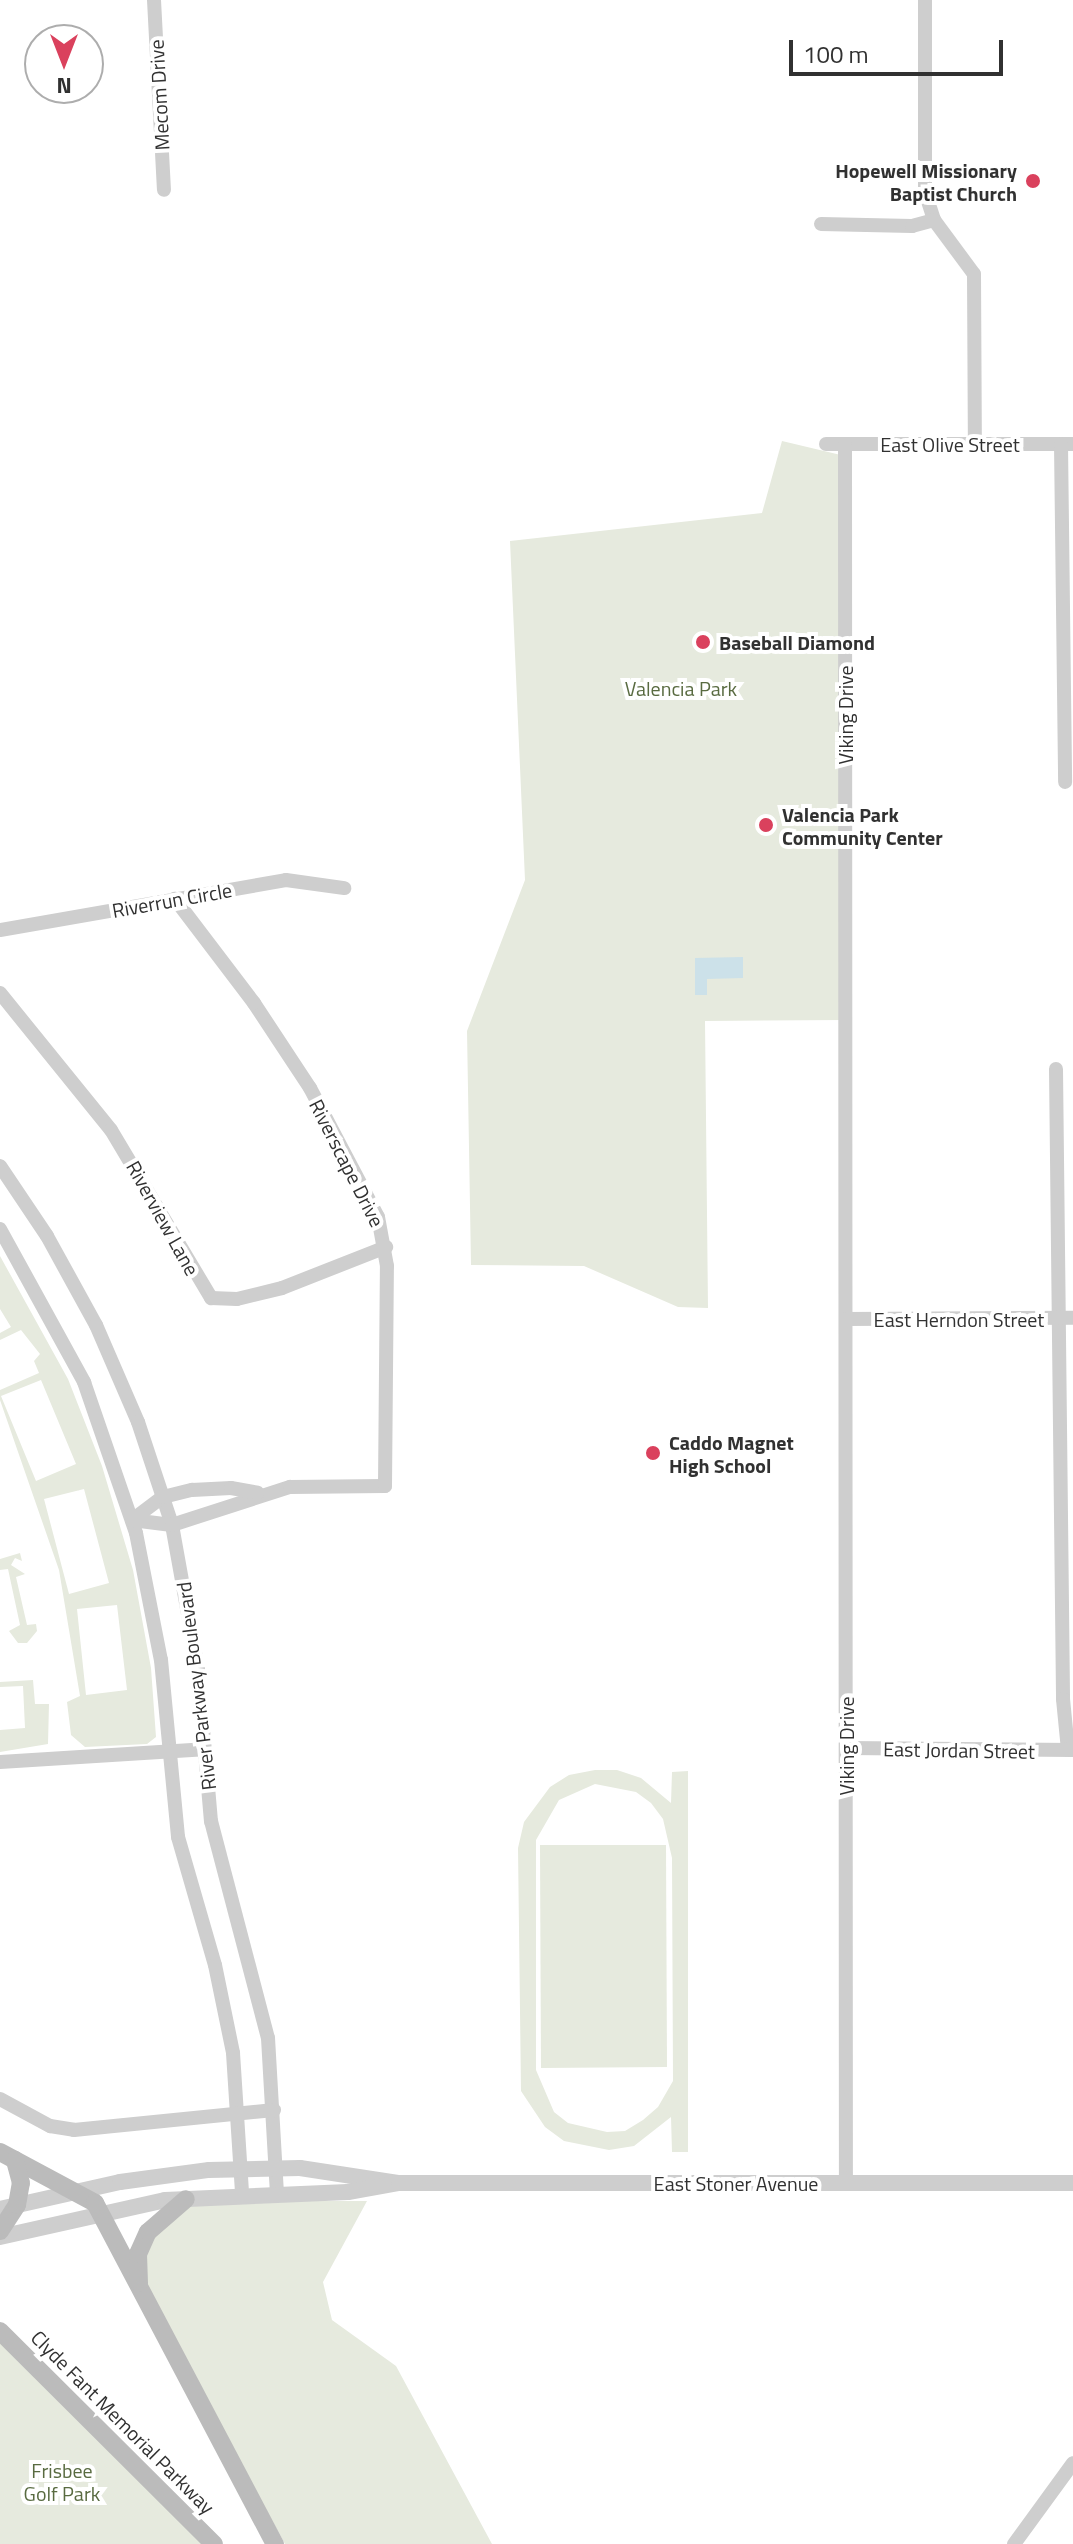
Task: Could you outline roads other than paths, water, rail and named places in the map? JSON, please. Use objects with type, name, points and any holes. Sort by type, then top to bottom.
[{"type":"main road","points":[[7,2156],[78,2190],[100,2212],[275,2544]]},
{"type":"main road","points":[[0,2231],[21,2183],[7,2156]]},
{"type":"main road","points":[[139,2290],[138,2254],[148,2232],[186,2199]]},
{"type":"main road","name":"Clyde Fant Memorial Parkway","points":[[0,2331],[214,2544]]},
{"type":"street","name":"Mecom Drive","points":[[154,0],[164,190]]},
{"type":"street","points":[[925,0],[925,192],[934,220],[974,274],[975,445]]},
{"type":"street","points":[[821,224],[912,226],[934,220]]},
{"type":"street","name":"East Olive Street","points":[[826,444],[1067,444]]},
{"type":"street","points":[[1065,782],[1067,444]]},
{"type":"street","name":"Viking Drive","points":[[845,445],[846,2183]]},
{"type":"street","name":"Riverrun Circle","points":[[0,930],[299,879],[344,888]]},
{"type":"street","name":"Riverscape Drive","points":[[132,1520],[172,1525],[258,1493],[302,1486],[385,1486],[386,1247],[378,1217],[316,1098],[254,1003],[175,899]]},
{"type":"street","name":"Riverview Lane","points":[[0,993],[111,1130],[211,1298],[237,1299],[282,1288],[386,1247]]},
{"type":"street","points":[[1056,1069],[1067,1318],[1063,1699],[1070,1750]]},
{"type":"street","name":"River Parkway Boulevard","points":[[0,1166],[47,1236],[96,1325],[172,1525],[192,1629],[219,1861],[261,1998],[274,2110],[277,2193]]},
{"type":"street","name":"River Parkway Boulevard","points":[[0,1229],[84,1382],[132,1520],[161,1660],[178,1837],[227,2013],[238,2112],[242,2194]]},
{"type":"street","name":"East Herndon Street","points":[[846,1314],[1067,1318]]},
{"type":"street","name":"Riverscape Drive","points":[[132,1520],[163,1497],[203,1488],[258,1493]]},
{"type":"street","name":"East Jordan Street","points":[[846,1748],[1070,1750]]},
{"type":"street","points":[[0,1762],[204,1749]]},
{"type":"street","points":[[0,2099],[50,2126],[74,2130],[274,2110]]},
{"type":"street","name":"East Stoner Avenue","points":[[9,2207],[78,2190],[167,2175],[241,2169],[338,2170],[399,2183]]},
{"type":"street","name":"East Stoner Avenue","points":[[0,2237],[100,2212],[186,2199],[242,2194],[348,2192],[399,2183],[1073,2183]]},
{"type":"street","points":[[1014,2544],[1073,2463]]},
{"type":"water","points":[[743,957],[743,978],[707,979],[707,995],[695,995],[695,958]]},
{"type":"place","name":"Hopewell Missionary Baptist Church","points":[[1033,181]]},
{"type":"place","name":"Baseball Diamond","points":[[703,642]]},
{"type":"place","name":"Valencia Park Community Center","points":[[766,825]]},
{"type":"place","name":"Caddo Magnet High School","points":[[653,1453]]},
{"type":"park label","name":"Valencia Park","points":[[681,688]]},
{"type":"park label","name":"Frisbee Golf Park","points":[[62,2482]]}]
